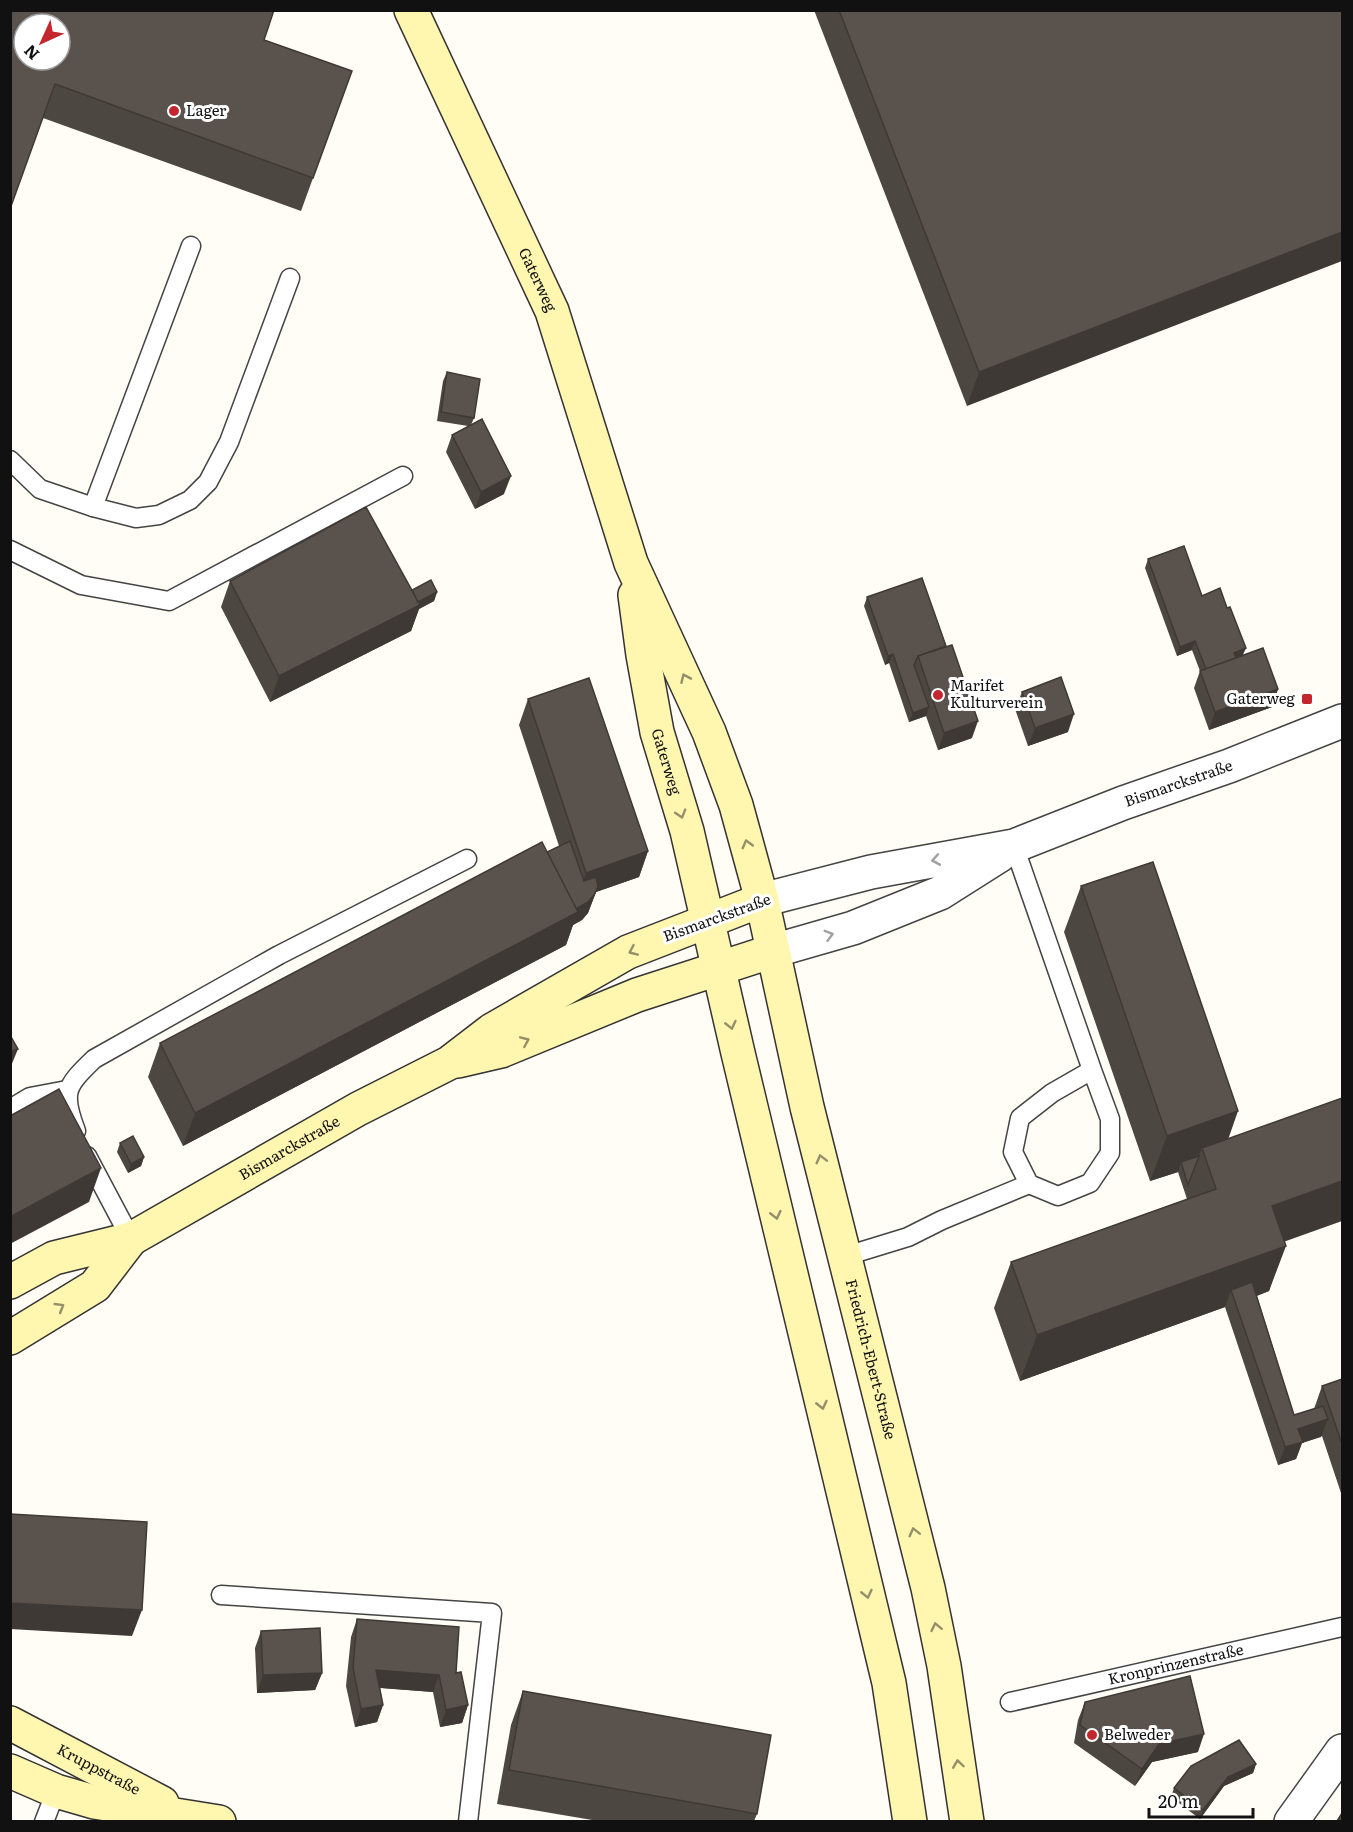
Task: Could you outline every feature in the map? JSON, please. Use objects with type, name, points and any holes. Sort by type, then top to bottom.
[{"type":"main road","name":"Gaterweg","points":[[411,10],[552,310],[631,563],[710,732],[736,805],[762,900]]},
{"type":"main road","name":"Gaterweg","points":[[631,563],[643,655],[657,732],[687,831],[706,921]]},
{"type":"main road","name":"Bismarckstraße","points":[[10,1282],[54,1258],[131,1239],[358,1109],[449,1062],[492,1030],[628,952],[762,900]]},
{"type":"main road","name":"Friedrich-Ebert-Straße","points":[[762,900],[807,1107],[928,1588],[944,1666],[967,1821]]},
{"type":"main road","points":[[706,921],[889,1683],[910,1821]]},
{"type":"main road","name":"Bismarckstraße","points":[[449,1062],[501,1051],[620,1002],[773,951]]},
{"type":"main road","name":"Bismarckstraße","points":[[10,1338],[95,1286],[131,1239]]},
{"type":"main road","name":"Kruppstraße","points":[[10,1723],[70,1756],[198,1820]]},
{"type":"main road","name":"Kruppstraße","points":[[10,1771],[56,1791],[94,1802],[198,1820]]},
{"type":"street","name":"Bismarckstraße","points":[[773,951],[853,928],[940,893],[1014,846],[1342,721]]},
{"type":"street","name":"Bismarckstraße","points":[[762,900],[871,872],[1014,846]]},
{"type":"street","points":[[1292,1821],[1342,1751]]},
{"type":"lane","points":[[93,507],[191,246]]},
{"type":"lane","points":[[10,460],[40,489],[93,507],[136,518],[159,515],[190,500],[208,482],[229,442],[290,278]]},
{"type":"lane","points":[[10,550],[81,585],[169,601],[403,476]]},
{"type":"lane","points":[[1014,846],[1110,1119],[1110,1153],[1090,1183],[1058,1196],[1029,1184],[1013,1152],[1020,1118],[1052,1093],[1092,1070]]},
{"type":"lane","points":[[131,1239],[109,1200],[71,1118],[67,1090],[75,1078],[94,1059],[279,955],[467,859]]},
{"type":"lane","points":[[10,1109],[30,1097],[67,1090]]},
{"type":"lane","points":[[846,1256],[908,1237],[942,1220],[1029,1184]]},
{"type":"lane","points":[[221,1595],[492,1613],[468,1821]]},
{"type":"lane","name":"Kronprinzenstraße","points":[[1010,1702],[1342,1627]]},
{"type":"lane","points":[[44,1821],[56,1791]]},
{"type":"building","name":"Lager","points":[[10,10],[274,10],[264,40],[352,71],[313,178],[55,84],[10,209]]},
{"type":"building","points":[[839,10],[1342,10],[1342,232],[979,372]]},
{"type":"building","points":[[447,372],[480,379],[474,418],[441,412]]},
{"type":"building","points":[[482,419],[511,476],[481,492],[452,435]]},
{"type":"building","points":[[366,507],[420,605],[279,676],[230,581]]},
{"type":"building","points":[[1184,546],[1202,596],[1220,588],[1246,648],[1234,653],[1236,658],[1206,669],[1195,641],[1180,647],[1148,559]]},
{"type":"building","points":[[922,578],[946,646],[918,656],[914,665],[929,707],[913,713],[893,654],[888,656],[867,597]]},
{"type":"building","points":[[431,580],[437,592],[418,602],[412,590]]},
{"type":"building","points":[[952,645],[978,721],[944,733],[918,656]]},
{"type":"building","points":[[1263,648],[1278,689],[1215,712],[1200,671]]},
{"type":"building","points":[[1061,677],[1074,714],[1035,728],[1022,692]]},
{"type":"building","points":[[589,678],[648,851],[586,873],[528,699]]},
{"type":"building","points":[[570,841],[584,881],[596,877],[598,887],[588,902],[576,909],[547,852]]},
{"type":"building","points":[[542,842],[578,912],[195,1113],[160,1043]]},
{"type":"building","points":[[1153,862],[1238,1111],[1167,1136],[1081,886]]},
{"type":"building","points":[[10,1035],[18,1049],[10,1052]]},
{"type":"building","points":[[59,1089],[101,1168],[10,1217],[10,1116]]},
{"type":"building","points":[[1342,1098],[1342,1181],[1272,1206],[1286,1246],[1037,1335],[1011,1262],[1216,1189],[1202,1148]]},
{"type":"building","points":[[133,1136],[144,1157],[131,1164],[120,1143]]},
{"type":"building","points":[[1199,1156],[1188,1185],[1181,1162]]},
{"type":"building","points":[[1252,1282],[1294,1415],[1323,1406],[1328,1419],[1298,1429],[1303,1442],[1285,1447],[1231,1290]]},
{"type":"building","points":[[1342,1379],[1342,1444],[1322,1386]]},
{"type":"building","points":[[10,1514],[147,1522],[142,1610],[10,1603]]},
{"type":"building","points":[[357,1619],[459,1627],[456,1673],[461,1672],[468,1705],[446,1710],[439,1675],[376,1670],[383,1705],[361,1709],[353,1668]]},
{"type":"building","points":[[320,1628],[322,1673],[263,1675],[261,1631]]},
{"type":"building","points":[[1190,1676],[1204,1734],[1159,1744],[1142,1769],[1080,1725],[1085,1702]]},
{"type":"building","points":[[523,1691],[771,1735],[757,1814],[509,1770]]},
{"type":"building","points":[[1239,1740],[1256,1764],[1228,1777],[1203,1810],[1174,1788],[1191,1766]]},
{"type":"place","name":"Lager","points":[[174,111]]},
{"type":"place","name":"Marifet Kulturverein","points":[[938,695]]},
{"type":"place","name":"Gaterweg","points":[[1307,699]]},
{"type":"place","name":"Belweder","points":[[1092,1735]]}]
